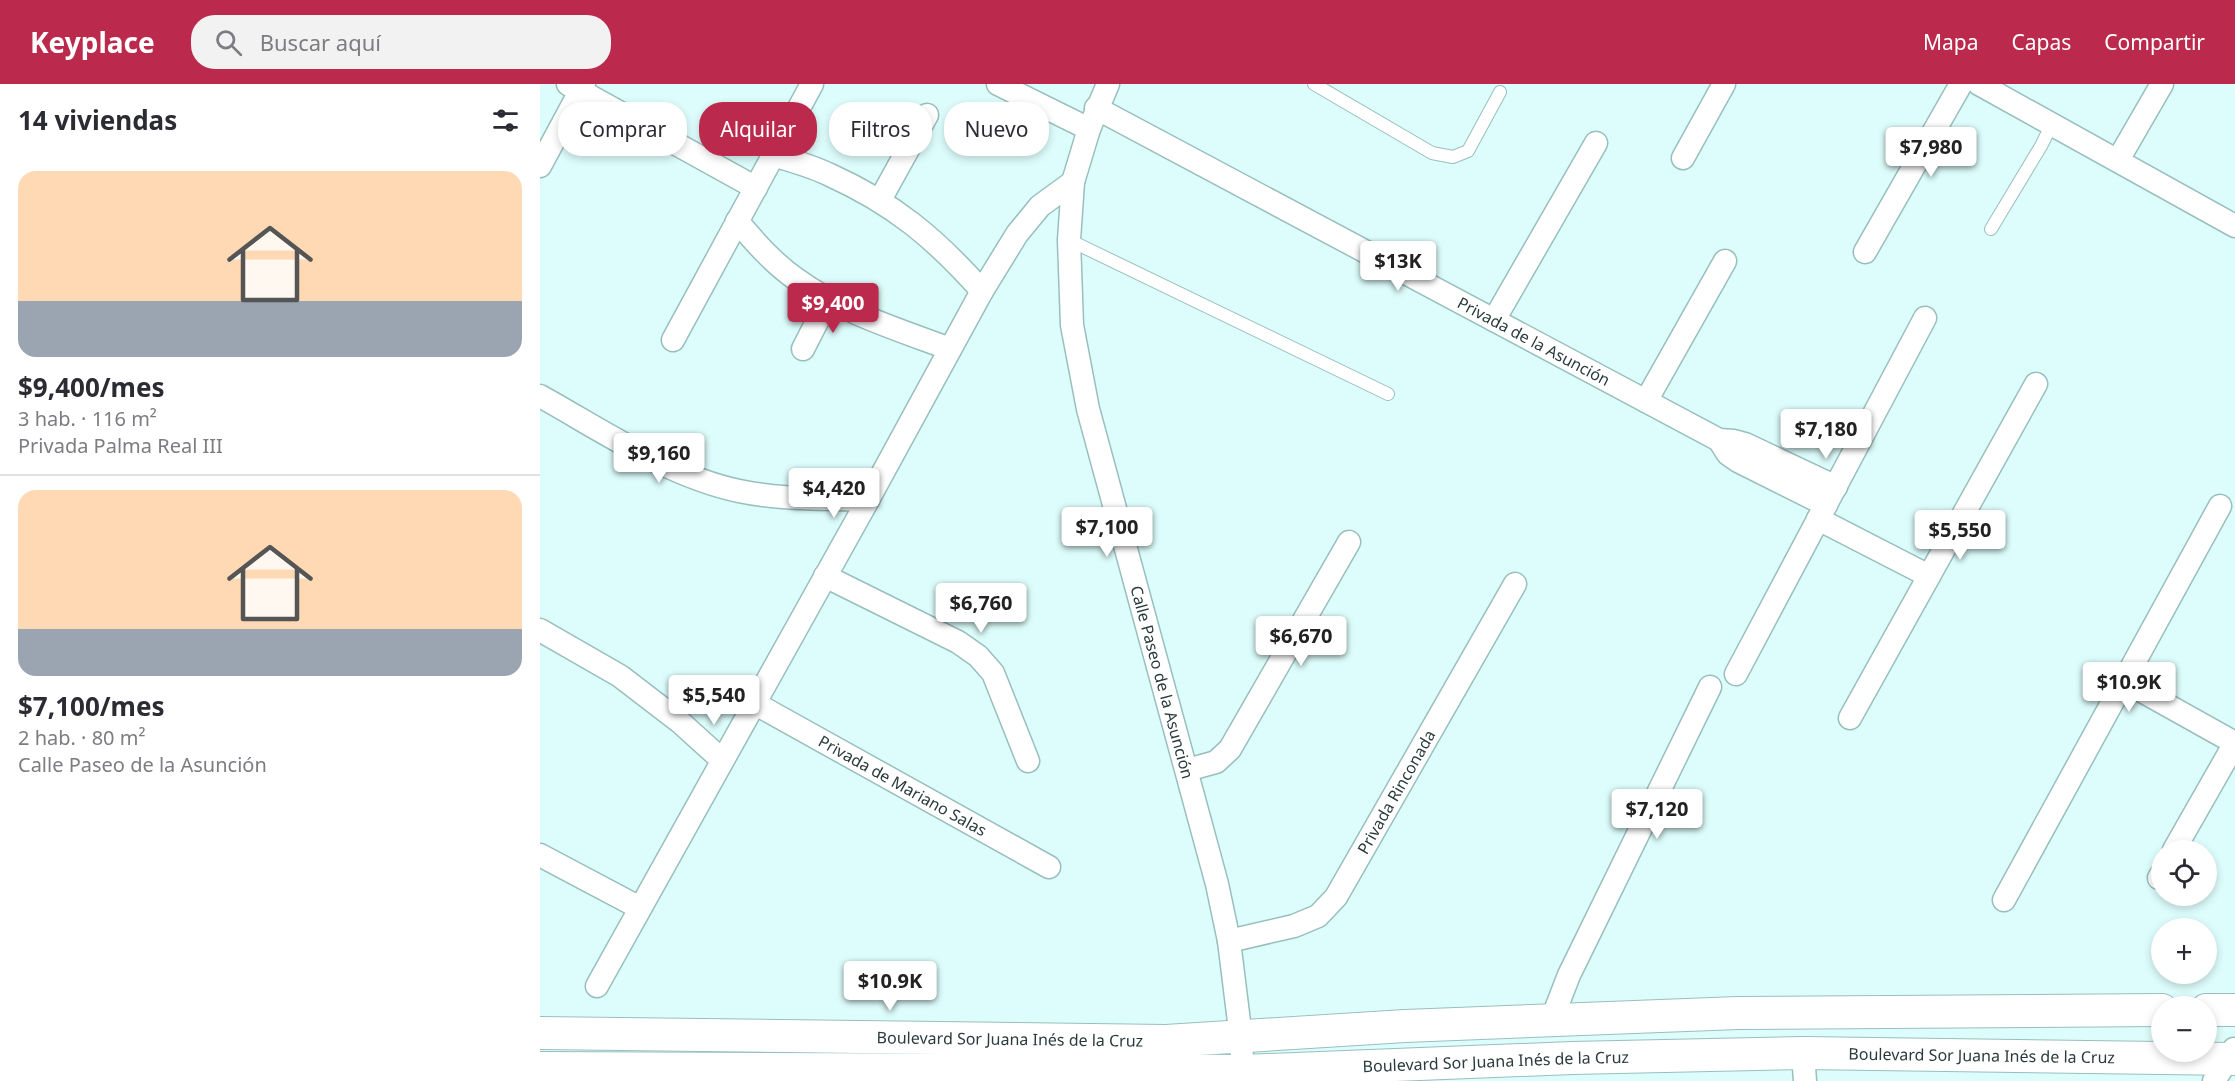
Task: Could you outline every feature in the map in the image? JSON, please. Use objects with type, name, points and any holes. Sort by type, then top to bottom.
[{"type":"main road","name":"Boulevard Sor Juana Inés de la Cruz","points":[[540,1033],[1166,1041],[1405,1026],[1738,1013],[2151,1010]]},
{"type":"main road","points":[[2217,1010],[2235,1010]]},
{"type":"main road","name":"Boulevard Sor Juana Inés de la Cruz","points":[[540,1068],[601,1075],[1243,1076],[1572,1058],[1804,1067],[2228,1061]]},
{"type":"street","points":[[802,102],[812,84]]},
{"type":"street","name":"Privada de la Asunción","points":[[998,84],[1092,119],[1494,320],[1719,440],[1745,444],[1929,576]]},
{"type":"street","name":"Calle Paseo de la Asunción","points":[[1108,84],[1092,119],[1073,182],[1069,240],[1072,325],[1088,409],[1217,884],[1229,941],[1241,1038]]},
{"type":"street","points":[[1683,158],[1724,84]]},
{"type":"street","points":[[1865,252],[1961,84]]},
{"type":"street","points":[[1979,84],[2235,226]]},
{"type":"street","points":[[2118,160],[2162,84]]},
{"type":"street","points":[[540,166],[578,86],[756,188]]},
{"type":"street","points":[[1494,320],[1596,143]]},
{"type":"street","points":[[673,340],[772,156]]},
{"type":"street","points":[[776,156],[828,174],[880,200],[951,256],[982,291]]},
{"type":"street","points":[[880,200],[904,156]]},
{"type":"street","points":[[597,986],[982,291],[1017,234],[1040,206],[1073,182]]},
{"type":"street","points":[[737,221],[764,252],[794,278],[828,300],[866,319],[950,350]]},
{"type":"street","points":[[1646,401],[1725,261]]},
{"type":"street","points":[[802,349],[828,300]]},
{"type":"street","points":[[1736,674],[1925,318]]},
{"type":"street","points":[[1850,718],[2036,384]]},
{"type":"street","points":[[540,396],[654,459],[697,478],[739,491],[784,497],[868,500]]},
{"type":"street","points":[[2004,900],[2220,506]]},
{"type":"street","points":[[1187,770],[1216,762],[1230,749],[1349,542]]},
{"type":"street","points":[[825,576],[958,642],[978,656],[993,673],[1028,761]]},
{"type":"street","name":"Privada Rinconada","points":[[1229,941],[1294,926],[1317,916],[1336,897],[1515,584]]},
{"type":"street","points":[[540,630],[621,676],[680,722],[722,760]]},
{"type":"street","points":[[2124,681],[2235,743],[2180,840]]},
{"type":"street","points":[[1552,1019],[1569,975],[1710,687]]},
{"type":"street","name":"Privada de Mariano Salas","points":[[754,703],[1049,867]]},
{"type":"street","points":[[540,855],[640,908]]},
{"type":"street","points":[[1241,1038],[1243,1076]]},
{"type":"lane","points":[[1314,84],[1432,153],[1453,157],[1468,151],[1500,92]]},
{"type":"lane","points":[[1991,230],[2052,124]]},
{"type":"lane","points":[[1069,240],[1388,394]]}]
